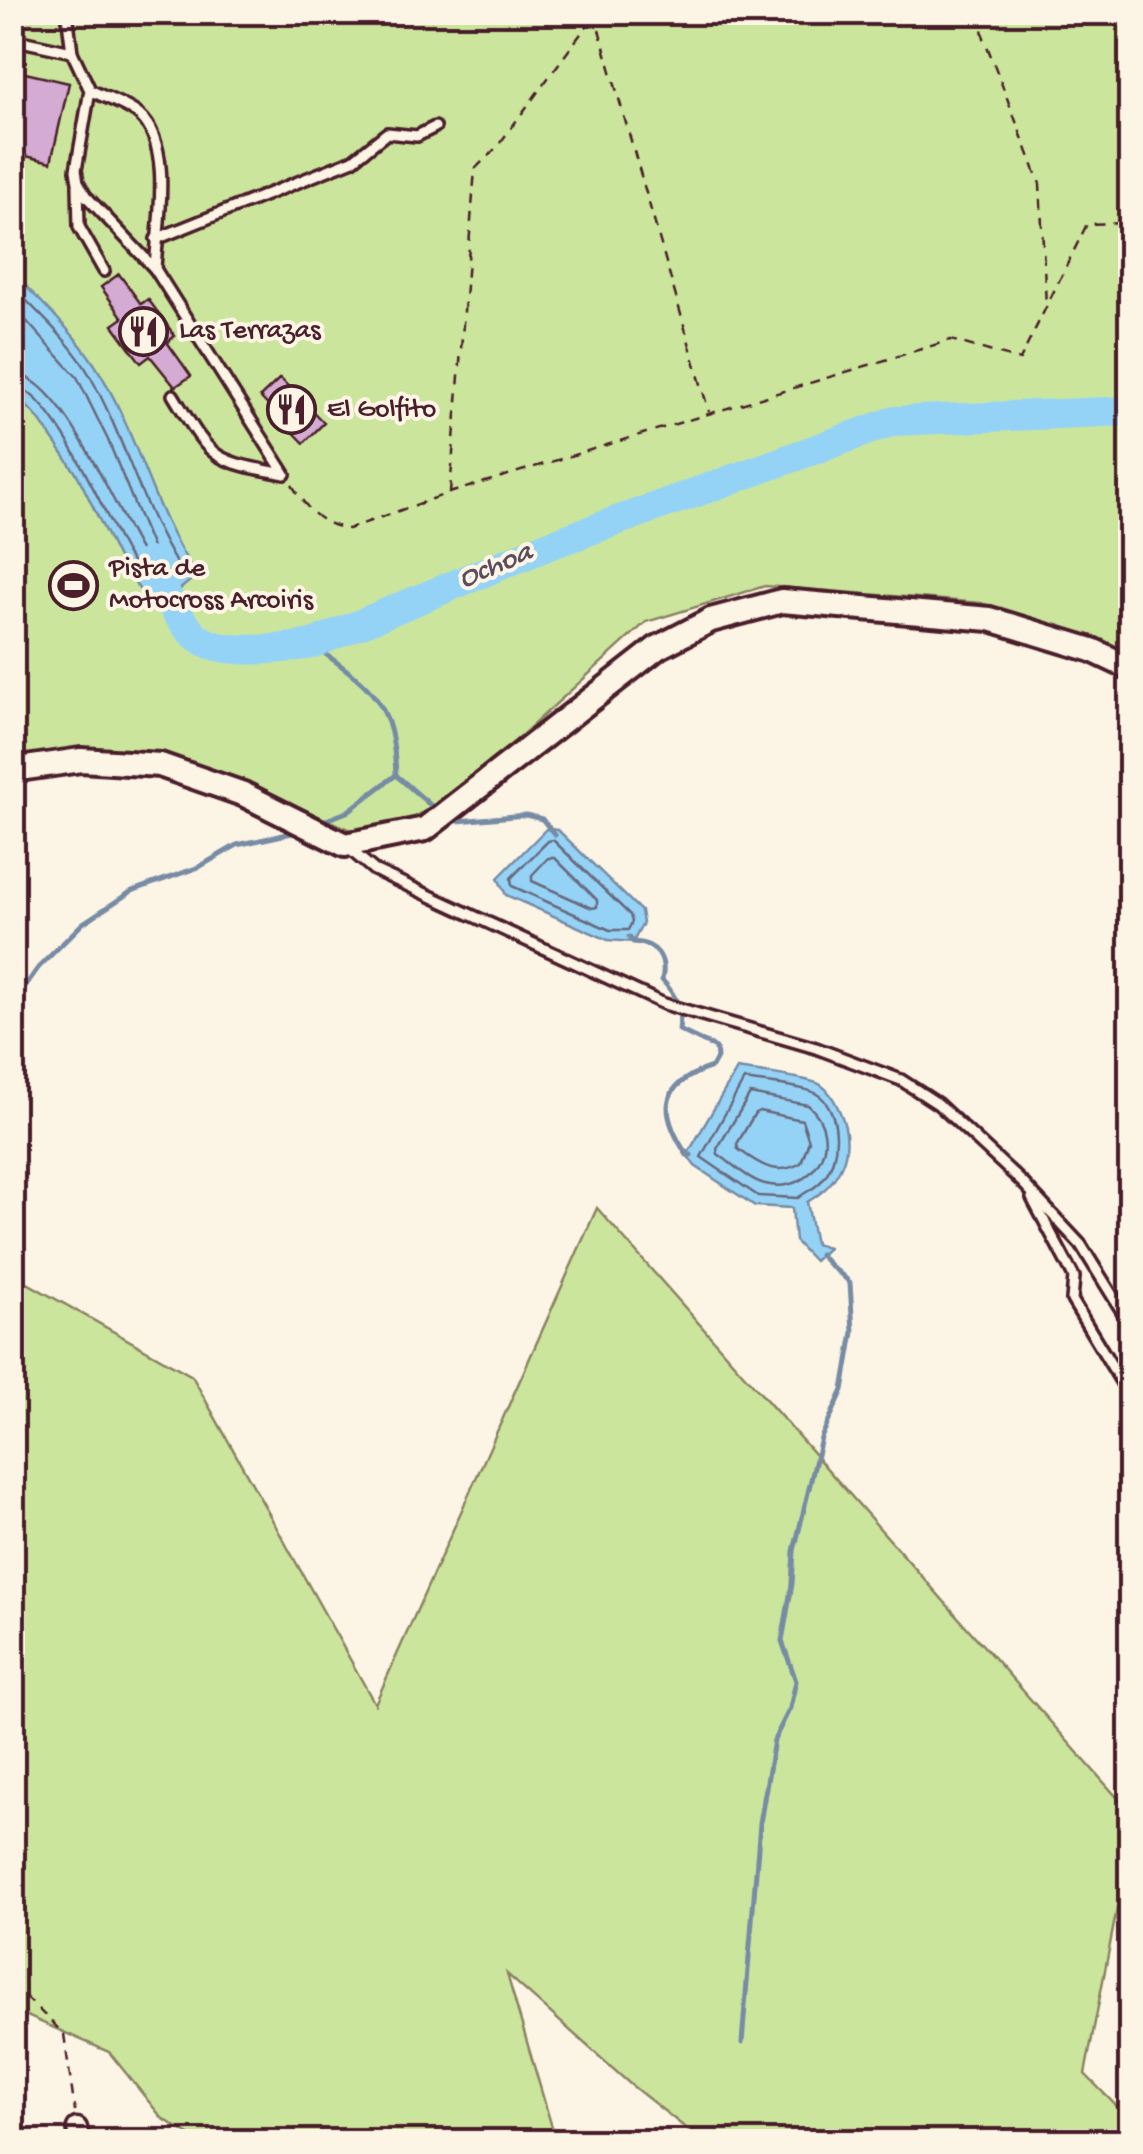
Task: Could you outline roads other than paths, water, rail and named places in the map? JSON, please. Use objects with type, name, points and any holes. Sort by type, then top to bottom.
[{"type":"street","points":[[12,770],[81,760],[160,765],[243,794],[346,845],[425,828],[658,648],[710,620],[782,600],[990,619],[1092,650],[1130,668]]},
{"type":"lane","points":[[67,12],[72,52],[90,90],[76,170],[80,226],[104,271]]},
{"type":"lane","points":[[12,39],[72,52]]},
{"type":"lane","points":[[90,90],[139,115],[156,136],[160,159],[155,269]]},
{"type":"lane","points":[[156,239],[353,160],[387,133],[417,136],[435,127]]},
{"type":"lane","points":[[78,182],[85,195],[155,269],[285,474],[230,464],[215,455],[173,395]]},
{"type":"lane","points":[[346,845],[374,870],[668,1006],[816,1048],[901,1080],[938,1104],[1023,1183],[1081,1245],[1130,1324]]},
{"type":"lane","points":[[1023,1183],[1074,1276],[1072,1300],[1130,1392]]},
{"type":"water","points":[[12,272],[66,328],[95,365],[123,417],[168,524],[197,575],[154,611],[118,558],[78,476],[38,418],[13,391]]},
{"type":"water","points":[[546,829],[558,830],[641,911],[643,923],[633,942],[608,940],[506,895],[498,878]]},
{"type":"water","points":[[737,1069],[814,1082],[827,1090],[839,1110],[846,1138],[842,1163],[829,1185],[807,1202],[815,1244],[828,1248],[814,1261],[795,1241],[792,1208],[755,1206],[695,1166],[687,1155]]},
{"type":"waterway","name":"Ochoa","points":[[149,562],[182,620],[206,643],[252,650],[300,646],[547,546],[894,421],[1130,411]]},
{"type":"waterway","points":[[312,644],[375,697],[390,728],[394,749],[396,775],[347,812],[326,820]]},
{"type":"waterway","points":[[397,776],[436,810]]},
{"type":"waterway","points":[[458,821],[526,815],[542,819],[555,835]]},
{"type":"waterway","points":[[12,1005],[38,968],[83,923],[132,891],[199,867],[237,845],[292,833]]},
{"type":"waterway","points":[[629,937],[658,953],[663,965],[662,980],[679,1009],[679,1030],[716,1048],[717,1058],[712,1067],[682,1082],[669,1101],[671,1125],[687,1155],[691,1155]]},
{"type":"waterway","points":[[742,2043],[760,1823],[774,1740],[790,1708],[796,1681],[782,1641],[794,1551],[821,1438],[843,1390],[853,1332],[850,1283],[820,1254]]},
{"type":"place","name":"Las Terrazas","points":[[144,331]]},
{"type":"place","name":"El Golfito","points":[[292,410]]},
{"type":"place","name":"Pista de Motocross Arcoiris","points":[[74,585]]}]
